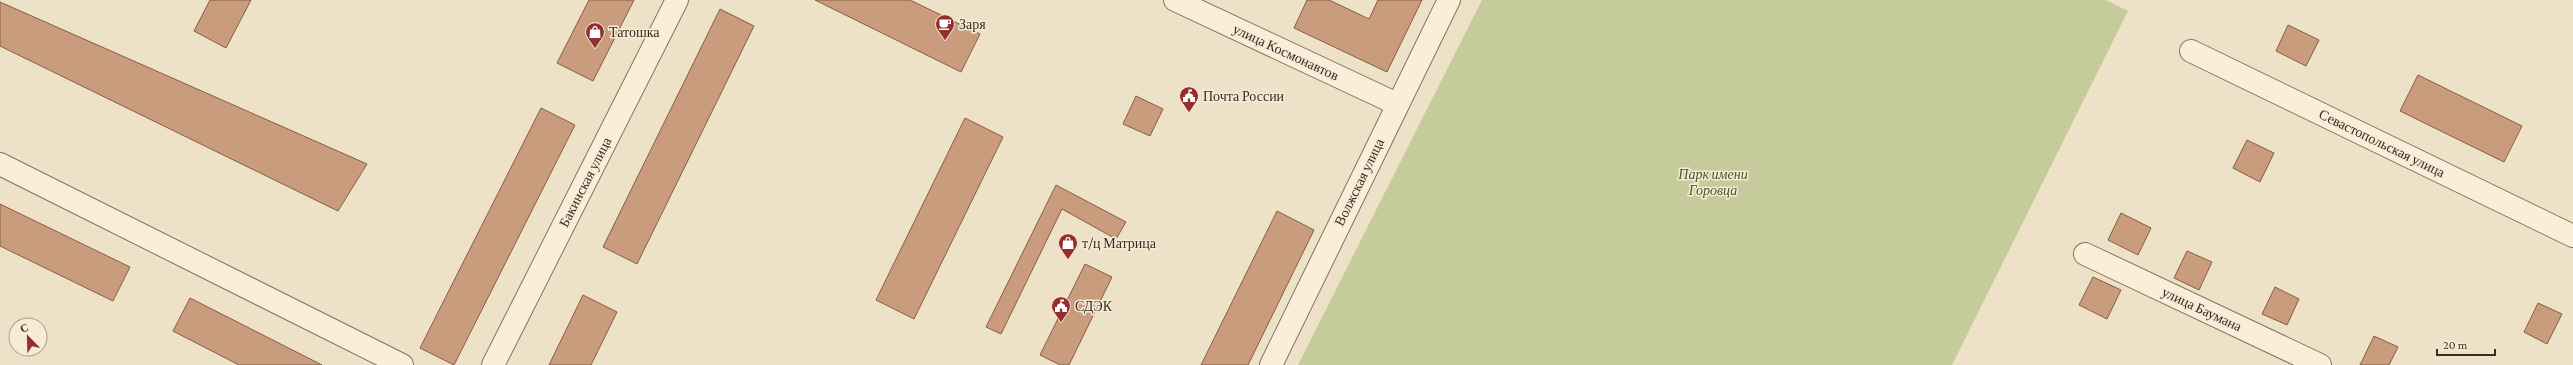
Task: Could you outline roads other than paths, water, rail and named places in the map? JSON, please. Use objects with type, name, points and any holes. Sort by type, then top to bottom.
[{"type":"street","name":"Бакинская улица","points":[[492,365],[678,0]]},
{"type":"street","name":"улица Космонавтов","points":[[1175,0],[1397,104]]},
{"type":"street","name":"Волжская улица","points":[[1271,365],[1449,0]]},
{"type":"street","name":"Севастопольская улица","points":[[2191,51],[2573,236]]},
{"type":"street","points":[[0,164],[402,365]]},
{"type":"street","name":"улица Баумана","points":[[2084,254],[2320,365]]},
{"type":"place","name":"Заря","points":[[945,41]]},
{"type":"place","name":"Татошка","points":[[595,49]]},
{"type":"place","name":"Почта России","points":[[1189,113]]},
{"type":"place","name":"т/ц Матрица","points":[[1068,260]]},
{"type":"place","name":"СДЭК","points":[[1061,323]]},
{"type":"park label","name":"Парк имени Горовца","points":[[1713,182]]}]
